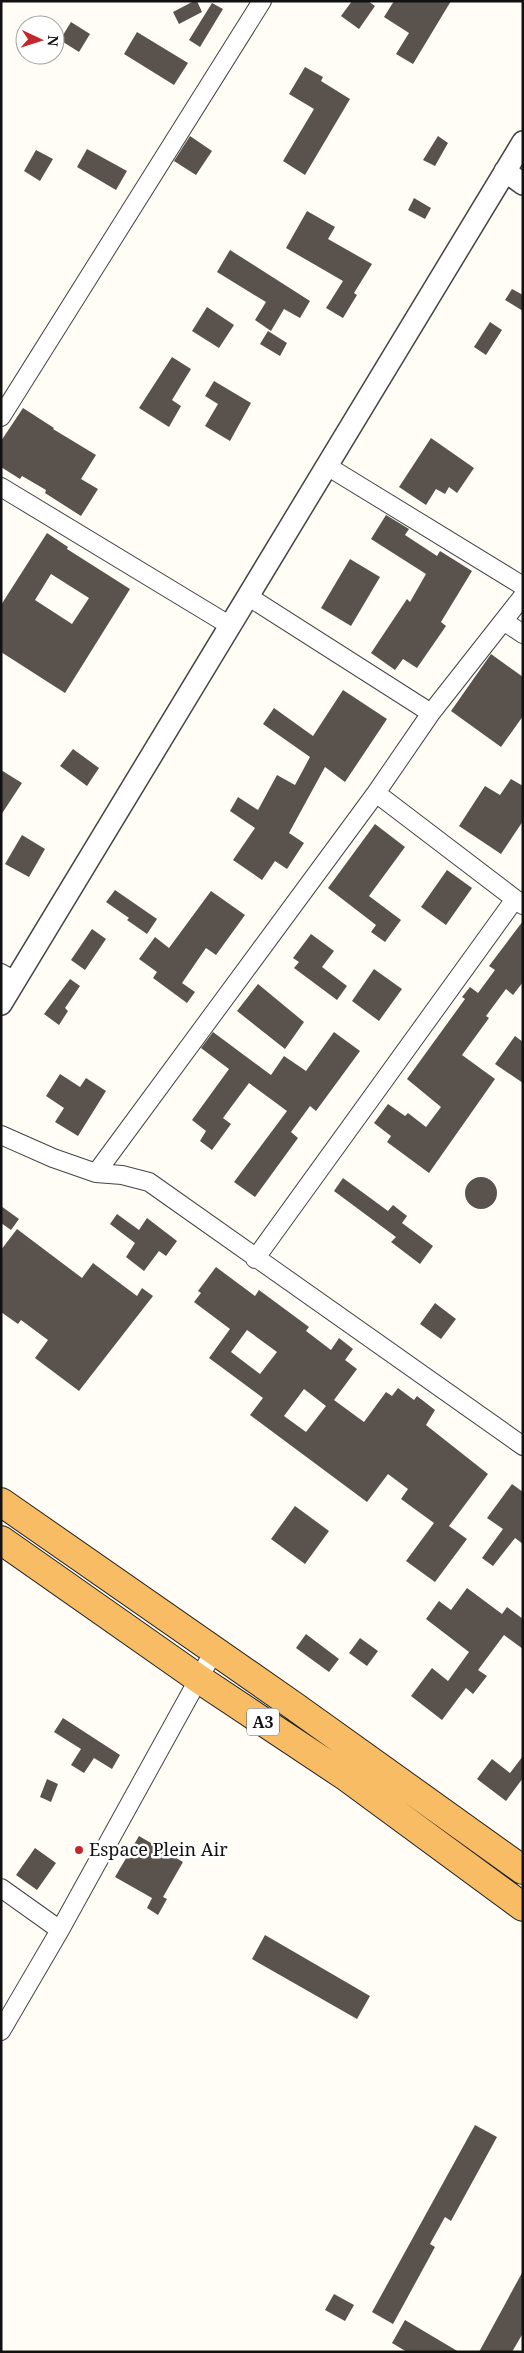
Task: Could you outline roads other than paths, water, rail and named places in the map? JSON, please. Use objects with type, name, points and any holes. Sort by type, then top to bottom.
[{"type":"highway","name":"A3","points":[[1,1502],[523,1870]]},
{"type":"highway","name":"A3","points":[[1,1540],[199,1679],[345,1776],[520,1899]]},
{"type":"street","points":[[1,417],[262,1]]},
{"type":"street","points":[[1,1004],[8,977],[114,820],[229,626],[250,597],[523,142]]},
{"type":"street","points":[[505,171],[523,184]]},
{"type":"street","points":[[327,466],[523,586]]},
{"type":"street","points":[[1,487],[229,626]]},
{"type":"street","points":[[96,1173],[376,793],[431,713],[505,622],[523,596]]},
{"type":"street","points":[[250,597],[431,713]]},
{"type":"street","points":[[505,622],[523,634]]},
{"type":"street","points":[[255,1259],[519,902],[376,793]]},
{"type":"street","points":[[1,1134],[53,1158],[96,1173],[122,1175],[149,1182],[255,1259],[523,1446]]},
{"type":"street","points":[[1,2031],[60,1930],[214,1651]]},
{"type":"street","points":[[1,1888],[60,1930]]},
{"type":"place","name":"Espace Plein Air","points":[[79,1850]]}]
